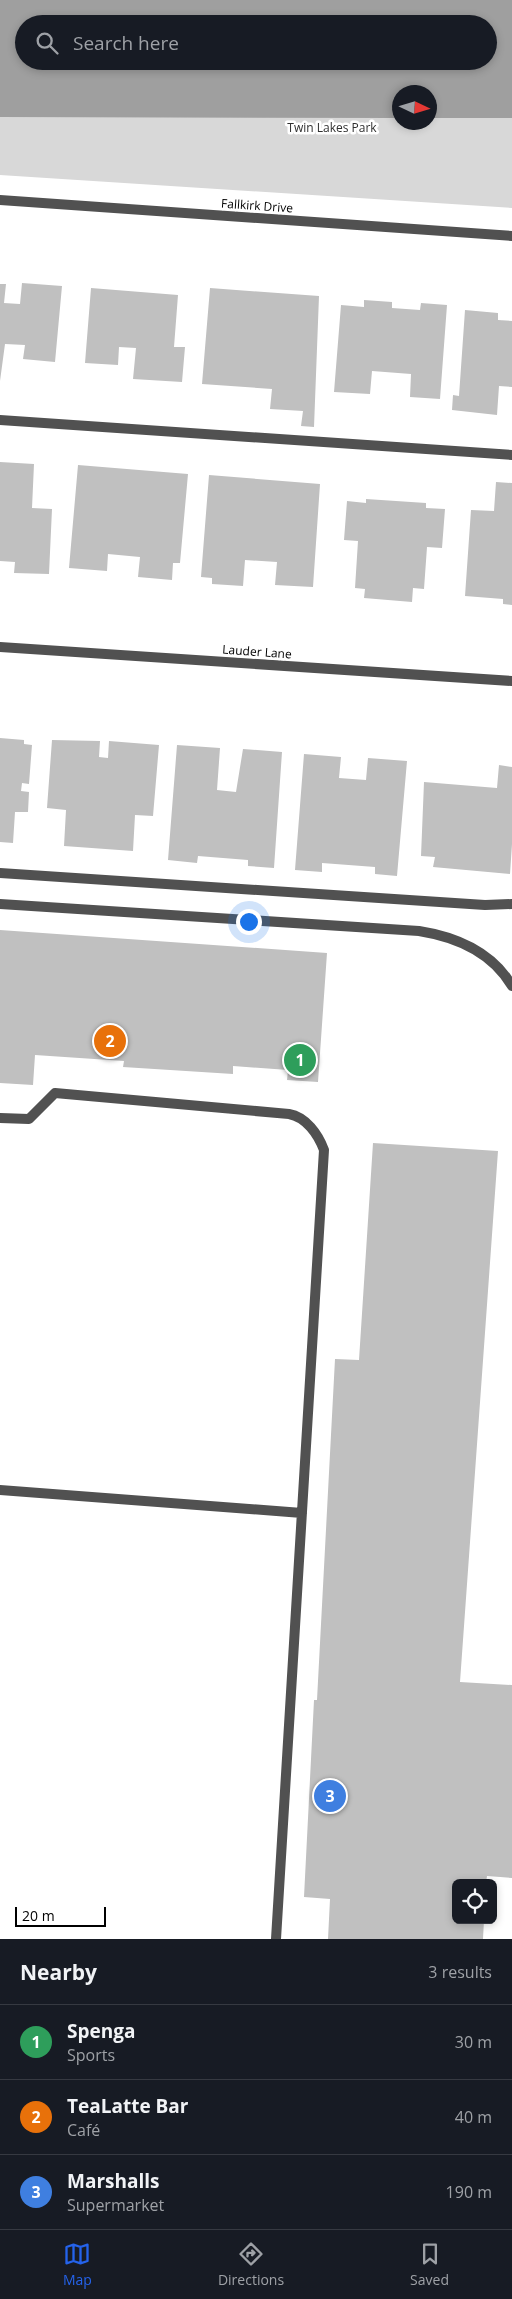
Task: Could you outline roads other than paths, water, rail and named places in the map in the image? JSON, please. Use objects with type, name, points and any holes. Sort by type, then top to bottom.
[{"type":"street","name":"Fallkirk Drive","points":[[0,200],[512,236]]},
{"type":"street","points":[[0,420],[512,454]]},
{"type":"street","name":"Lauder Lane","points":[[0,647],[512,681]]},
{"type":"street","points":[[0,873],[485,905],[512,904]]},
{"type":"street","points":[[0,904],[419,931],[440,934],[463,942],[481,953],[498,967],[512,986]]},
{"type":"street","points":[[0,1118],[29,1119],[54,1093],[289,1114],[298,1116],[319,1137],[324,1150],[276,1939]]},
{"type":"street","points":[[0,1490],[302,1513]]},
{"type":"place","name":"TeaLatte Bar","points":[[110,1041]]},
{"type":"place","name":"Spenga","points":[[300,1060]]},
{"type":"place","name":"Marshalls","points":[[330,1796]]},
{"type":"park label","name":"Twin Lakes Park","points":[[332,128]]}]
